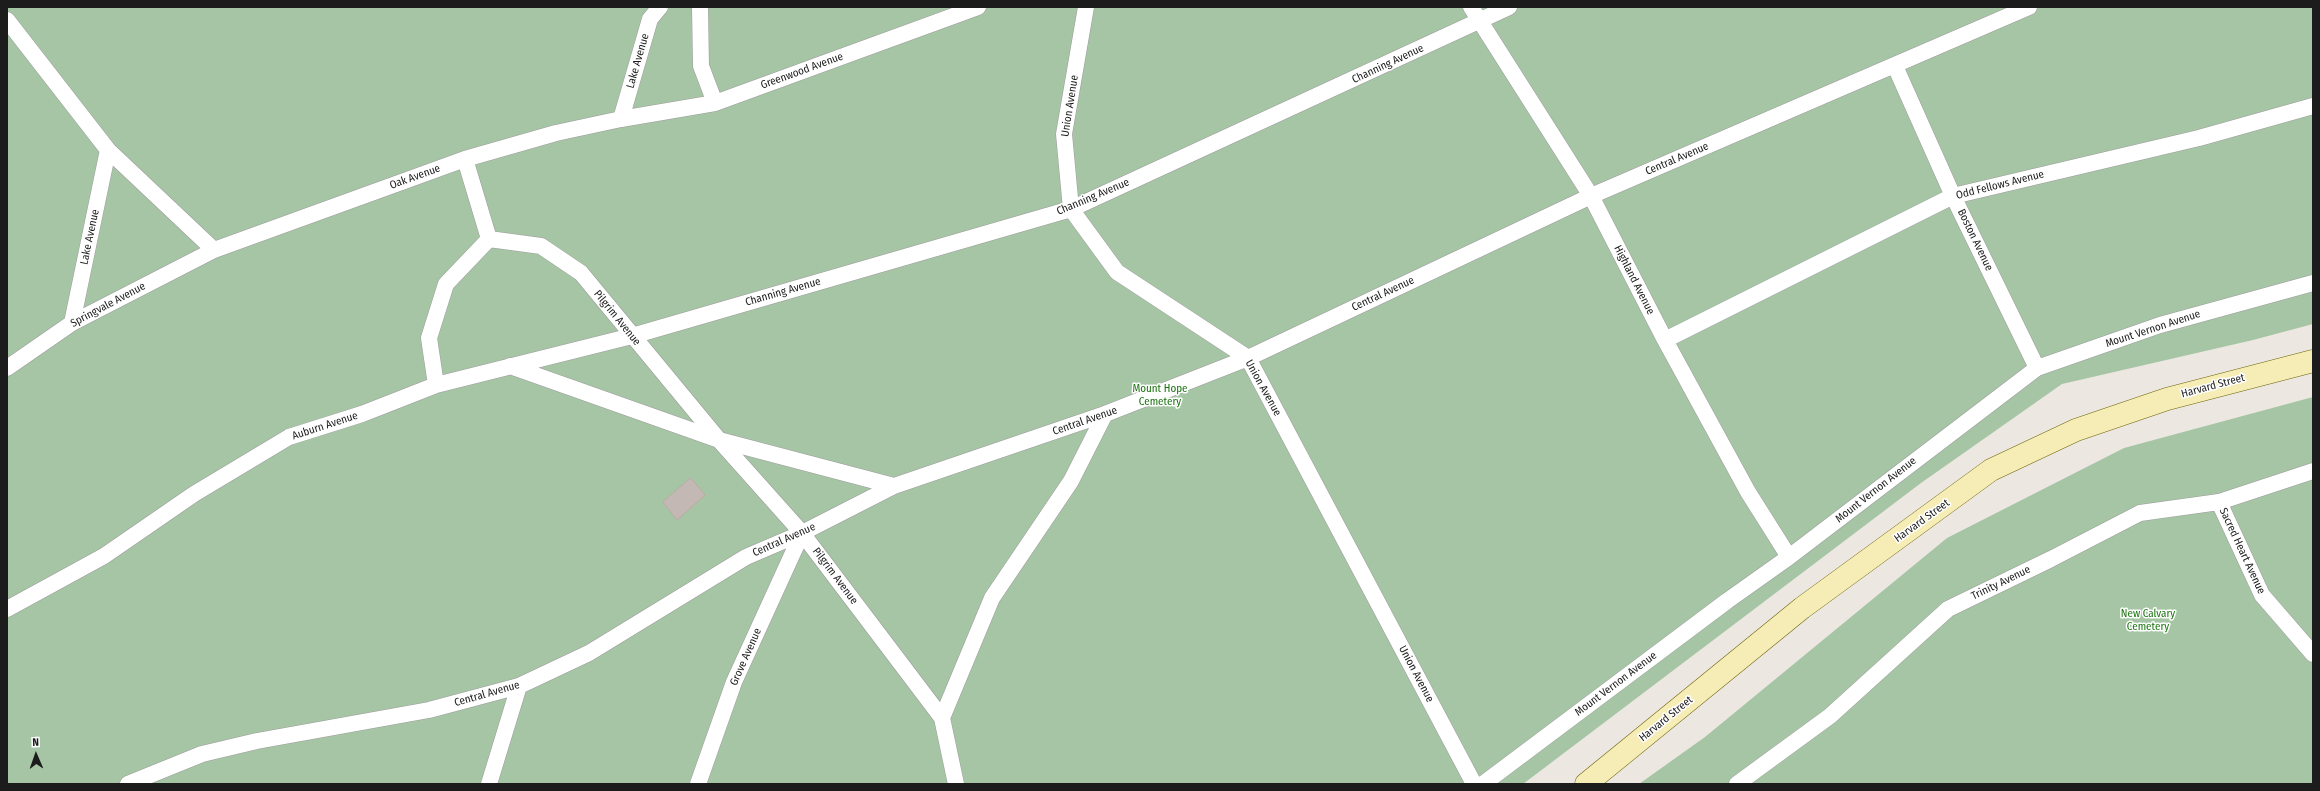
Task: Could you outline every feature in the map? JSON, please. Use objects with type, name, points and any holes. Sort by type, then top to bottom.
[{"type":"main road","name":"Harvard Street","points":[[1586,784],[1802,608],[1991,470],[2076,430],[2167,399],[2313,361]]},
{"type":"lane","name":"Lake Avenue","points":[[621,118],[650,19],[660,7]]},
{"type":"lane","points":[[700,7],[701,66],[715,103]]},
{"type":"lane","name":"Greenwood Avenue","points":[[621,118],[715,103],[978,7]]},
{"type":"lane","name":"Union Avenue","points":[[1086,7],[1064,134],[1071,209],[1117,272],[1248,358],[1474,784]]},
{"type":"lane","name":"Highland Avenue","points":[[1471,7],[1479,22],[1591,196],[1665,340],[1748,492],[1789,557]]},
{"type":"lane","name":"Channing Avenue","points":[[632,336],[1071,209],[1509,7]]},
{"type":"lane","name":"Central Avenue","points":[[128,784],[202,754],[236,746],[429,710],[519,686],[589,653],[746,557],[802,533],[894,486],[1105,414],[1248,358],[1591,196],[2029,7]]},
{"type":"lane","points":[[7,20],[108,150],[214,250]]},
{"type":"lane","name":"Boston Avenue","points":[[1895,66],[1953,196],[2037,368]]},
{"type":"lane","name":"Odd Fellows Avenue","points":[[1665,340],[1953,196],[2198,138],[2313,106]]},
{"type":"lane","name":"Oak Avenue","points":[[214,250],[465,159],[556,133],[621,118]]},
{"type":"lane","name":"Lake Avenue","points":[[72,323],[108,150]]},
{"type":"lane","points":[[436,385],[429,338],[446,284],[489,239],[465,159]]},
{"type":"lane","name":"Pilgrim Avenue","points":[[489,239],[541,246],[581,273],[719,440],[802,533],[942,718],[956,784]]},
{"type":"lane","name":"Springvale Avenue","points":[[7,368],[72,323],[214,250]]},
{"type":"lane","name":"Mount Vernon Avenue","points":[[1483,784],[1727,601],[1789,557],[2037,368],[2160,325],[2313,283]]},
{"type":"lane","name":"Auburn Avenue","points":[[7,609],[104,556],[194,494],[288,437],[362,414],[436,385],[632,336]]},
{"type":"lane","name":"Pilgrim Avenue","points":[[510,366],[719,440],[894,486]]},
{"type":"lane","points":[[942,718],[992,598],[1071,481],[1105,414]]},
{"type":"lane","name":"Trinity Avenue","points":[[1737,784],[1830,716],[1948,610],[2140,513],[2219,502],[2313,471]]},
{"type":"lane","name":"Sacred Heart Avenue","points":[[2219,502],[2262,595],[2313,654]]},
{"type":"lane","name":"Grove Avenue","points":[[698,784],[734,682],[802,533]]},
{"type":"lane","points":[[489,784],[519,686]]},
{"type":"green space","name":"Mount Hope Cemetery","points":[[7,7],[2313,7],[2313,324],[2253,340],[2062,384],[1921,483],[1523,784],[7,784]]},
{"type":"green space","name":"New Calvary Cemetery","points":[[2313,397],[2313,784],[1639,784],[1705,737],[1947,538],[2124,448]]},
{"type":"building","points":[[691,478],[705,495],[677,520],[663,502]]}]
